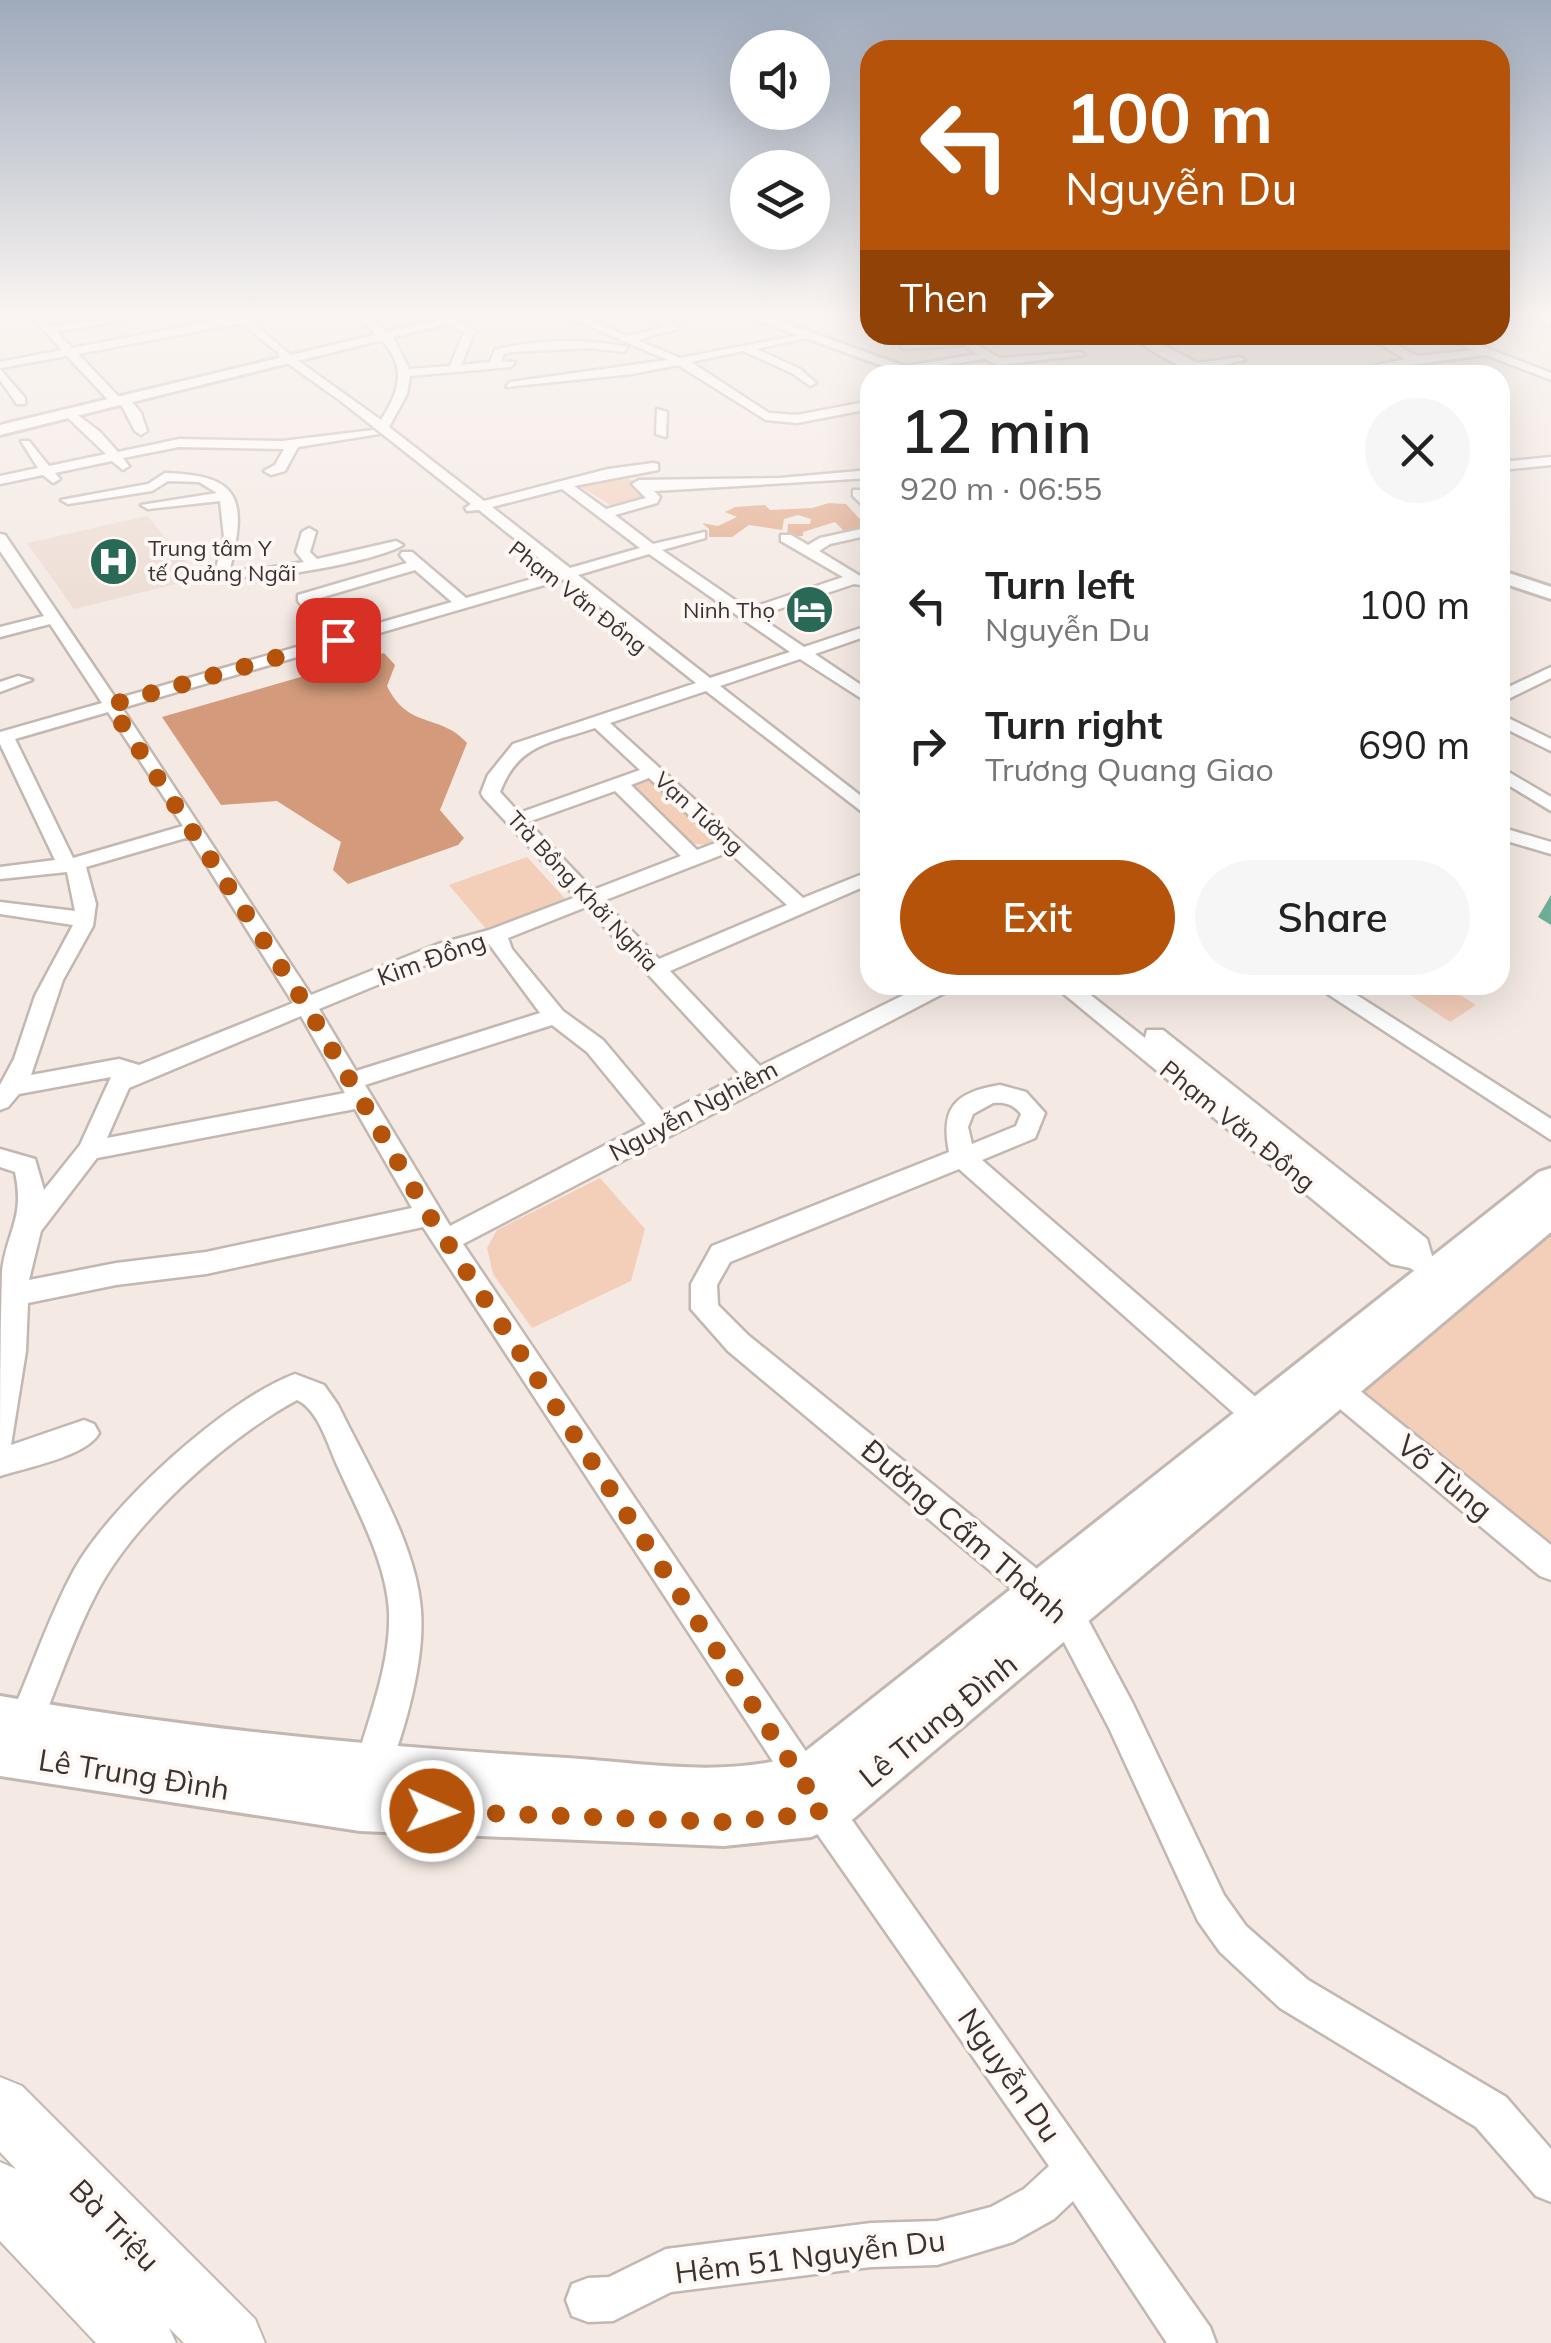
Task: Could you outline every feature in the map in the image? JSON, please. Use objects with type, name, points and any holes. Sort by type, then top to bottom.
[{"type":"highway","name":"Bà Triệu","points":[[0,2108],[230,2343]]},
{"type":"highway","points":[[0,2194],[142,2343]]},
{"type":"main road","points":[[0,430],[27,423]]},
{"type":"main road","points":[[1510,579],[1551,593]]},
{"type":"main road","name":"Lê Trung Đình","points":[[1190,1489],[1256,1415],[1551,1181]]},
{"type":"main road","name":"Lê Trung Đình","points":[[8,1732],[366,1789],[724,1822],[811,1814],[812,1794],[837,1803],[1053,1604],[1190,1489],[1338,1390],[1435,1273],[1551,1213]]},
{"type":"street","points":[[83,423],[133,478]]},
{"type":"street","points":[[138,423],[141,432]]},
{"type":"street","name":"Phạm Văn Đồng","points":[[368,423],[835,792],[860,806]]},
{"type":"street","points":[[0,480],[180,443],[289,444],[377,431],[382,423]]},
{"type":"street","points":[[662,423],[662,434]]},
{"type":"street","points":[[188,476],[206,442]]},
{"type":"street","points":[[24,444],[48,470],[69,504],[152,487],[161,478],[202,478],[225,496],[230,536],[222,572],[242,576],[395,541],[464,604]]},
{"type":"street","points":[[271,464],[280,468],[289,444]]},
{"type":"street","points":[[1510,465],[1551,461]]},
{"type":"street","points":[[474,507],[653,467]]},
{"type":"street","points":[[605,514],[652,500],[654,496],[618,472]]},
{"type":"street","points":[[643,486],[780,482],[860,475]]},
{"type":"street","points":[[565,485],[746,615],[860,689]]},
{"type":"street","points":[[148,506],[225,496]]},
{"type":"street","points":[[309,532],[303,552],[312,563]]},
{"type":"street","points":[[810,551],[825,541],[860,532]]},
{"type":"street","points":[[7,1093],[30,1051],[44,999],[84,921],[86,902],[71,865],[2,737],[700,536]]},
{"type":"street","name":"Nguyễn Du","points":[[0,538],[12,581],[54,618],[194,829],[358,1090],[429,1215],[812,1794],[1194,2343]]},
{"type":"street","points":[[786,538],[860,581]]},
{"type":"street","points":[[338,640],[303,598],[419,564]]},
{"type":"street","points":[[746,615],[860,584]]},
{"type":"street","points":[[0,632],[54,618]]},
{"type":"street","name":"Trà Bồng Khởi Nghĩa","points":[[756,1076],[490,793],[497,776],[519,748],[860,633]]},
{"type":"street","points":[[1510,693],[1551,672]]},
{"type":"street","points":[[0,687],[24,680]]},
{"type":"street","name":"Vạn Tường","points":[[597,721],[800,906]]},
{"type":"street","points":[[1510,724],[1551,746]]},
{"type":"street","points":[[516,820],[653,771]]},
{"type":"street","points":[[1510,778],[1551,805]]},
{"type":"street","points":[[619,784],[694,858]]},
{"type":"street","name":"Phạm Văn Đồng","points":[[835,792],[860,820]]},
{"type":"street","points":[[0,872],[71,865],[194,829]]},
{"type":"street","points":[[1510,835],[1551,848]]},
{"type":"street","name":"Kim Đồng","points":[[130,1075],[445,949],[496,935],[733,843]]},
{"type":"street","points":[[655,969],[860,881]]},
{"type":"street","points":[[0,908],[55,913],[84,921]]},
{"type":"street","points":[[496,935],[502,951],[555,1016],[595,1046],[661,1126]]},
{"type":"street","name":"Nguyễn Nghiêm","points":[[447,1240],[756,1076],[922,995]]},
{"type":"street","name":"Phạm Văn Đồng","points":[[1076,995],[1400,1256],[1435,1273]]},
{"type":"street","name":"Phạm Văn Đồng","points":[[1104,995],[1418,1246],[1435,1273]]},
{"type":"street","points":[[1340,995],[1551,1131]]},
{"type":"street","points":[[27,1171],[48,1174],[84,1158],[358,1090],[555,1016]]},
{"type":"street","points":[[7,1093],[129,1068],[130,1075],[120,1082],[84,1158],[29,1227]]},
{"type":"street","points":[[0,1158],[26,1166],[33,1196],[11,1302],[0,1436]]},
{"type":"street","name":"Đường Cẩm Thành","points":[[1256,1415],[963,1158],[721,1254],[704,1284],[706,1308],[738,1344],[864,1444],[1053,1604],[1121,1716],[1187,1860],[1234,1939],[1294,1994],[1491,2112],[1551,2182]]},
{"type":"street","points":[[11,1302],[116,1274],[206,1263],[429,1215]]},
{"type":"street","points":[[8,1732],[87,1578],[135,1516],[214,1443],[270,1398],[295,1387],[314,1394],[328,1414],[395,1568],[405,1606],[404,1646],[366,1789]]},
{"type":"street","name":"Võ Tùng","points":[[1338,1390],[1551,1565]]},
{"type":"street","points":[[0,1462],[84,1433]]},
{"type":"street","name":"Hẻm 51 Nguyễn Du","points":[[588,2300],[614,2299],[666,2271],[871,2245],[937,2243],[998,2227],[1039,2204],[1076,2169]]},
{"type":"shaded area","points":[[619,472],[656,497],[617,509],[579,486]]},
{"type":"shaded area","points":[[846,504],[860,519],[860,531],[846,533],[835,522],[803,532],[803,536],[787,537],[788,524],[810,524],[811,519],[798,515],[784,519],[782,530],[749,525],[732,537],[709,537],[709,529],[702,523],[718,526],[737,517],[725,512],[735,507],[812,508]]},
{"type":"shaded area","name":"Trung tâm Y tế Quảng Ngãi","points":[[147,516],[200,578],[74,609],[27,543]]},
{"type":"shaded area","points":[[384,653],[395,665],[387,686],[395,700],[467,743],[440,810],[464,838],[458,845],[348,884],[333,870],[341,842],[277,801],[221,805],[162,717]]},
{"type":"shaded area","points":[[641,779],[656,780],[717,836],[712,845],[694,844],[634,788]]},
{"type":"shaded area","points":[[527,857],[566,900],[487,930],[449,885]]},
{"type":"shaded area","points":[[1410,995],[1460,995],[1476,1005],[1450,1022]]},
{"type":"shaded area","points":[[600,1178],[645,1229],[631,1281],[532,1328],[493,1274],[487,1248],[497,1230]]},
{"type":"shaded area","points":[[1551,1226],[1551,1558],[1356,1385]]},
{"type":"place","name":"Trung tâm Y tế Quảng Ngãi","points":[[113,561]]},
{"type":"place","name":"Ninh Thọ","points":[[810,610]]},
{"type":"route","points":[[338,640],[110,705],[307,1007],[429,1215],[822,1810],[724,1822],[432,1811]]}]
